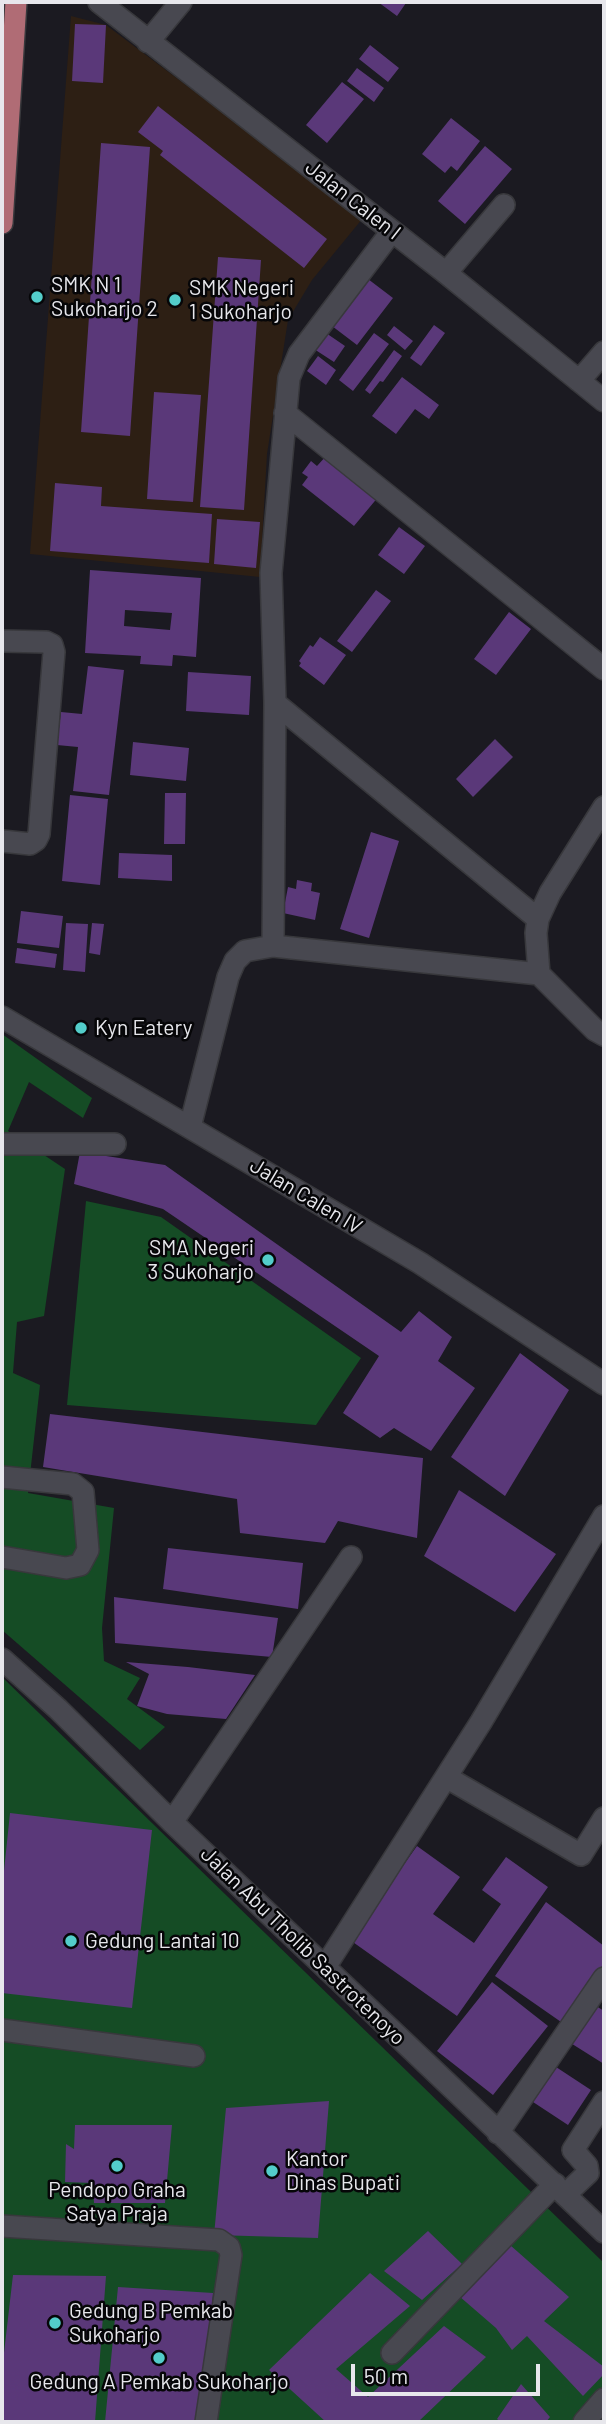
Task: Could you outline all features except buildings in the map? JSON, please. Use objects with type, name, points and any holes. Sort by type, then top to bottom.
[{"type":"main road","points":[[2,223],[16,2]]},
{"type":"street","name":"Jalan Calen I","points":[[99,2],[393,231],[604,401]]},
{"type":"street","points":[[148,42],[181,2]]},
{"type":"street","points":[[446,273],[504,205]]},
{"type":"street","points":[[273,946],[275,703],[271,573],[289,378],[299,354],[393,231]]},
{"type":"street","points":[[579,381],[604,352]]},
{"type":"street","points":[[285,413],[604,669]]},
{"type":"street","points":[[2,641],[46,642],[52,646],[54,652],[39,834],[36,841],[30,844],[2,841]]},
{"type":"street","points":[[275,703],[538,919]]},
{"type":"street","points":[[539,974],[536,933],[538,919],[550,893],[604,807]]},
{"type":"street","points":[[190,1127],[228,977],[235,961],[246,951],[273,946],[539,974],[595,1030],[604,1035]]},
{"type":"street","name":"Jalan Calen IV","points":[[2,1017],[420,1263],[604,1384]]},
{"type":"street","points":[[2,1144],[115,1144]]},
{"type":"street","points":[[2,1477],[73,1484],[83,1492],[88,1550],[80,1565],[66,1568],[2,1557]]},
{"type":"street","points":[[326,1967],[446,1777],[604,1516]]},
{"type":"street","points":[[172,1822],[351,1557]]},
{"type":"street","name":"Jalan Abu Tholib Sastrotenoyo","points":[[2,1659],[58,1709],[172,1822],[604,2232]]},
{"type":"street","points":[[446,1777],[581,1855],[604,1818]]},
{"type":"street","points":[[498,2133],[604,1978]]},
{"type":"street","points":[[2,2030],[194,2056]]},
{"type":"street","points":[[392,2353],[561,2189],[588,2173],[587,2166],[573,2150],[604,2102]]},
{"type":"street","points":[[2,2226],[219,2240],[229,2247],[231,2255],[206,2422]]},
{"type":"street","points":[[584,2422],[604,2399]]},
{"type":"shaded area","name":"SMK Negeri 1 Sukoharjo","points":[[71,16],[106,25],[363,218],[312,280],[288,320],[267,454],[260,577],[30,554]]},
{"type":"green space","points":[[2,1034],[92,1098],[83,1118],[29,1082],[8,1131],[65,1169],[44,1316],[17,1322],[13,1373],[40,1385],[28,1493],[114,1508],[102,1628],[104,1661],[140,1678],[127,1699],[165,1727],[140,1750],[2,1630]]},
{"type":"green space","points":[[86,1201],[161,1217],[361,1358],[316,1425],[67,1405]]},
{"type":"green space","points":[[2,1677],[604,2263],[604,2422],[2,2422]]},
{"type":"place","name":"SMK N 1 Sukoharjo 2","points":[[37,297]]},
{"type":"place","name":"SMK Negeri 1 Sukoharjo","points":[[175,300]]},
{"type":"place","name":"Kyn Eatery","points":[[81,1028]]},
{"type":"place","name":"SMA Negeri 3 Sukoharjo","points":[[268,1260]]},
{"type":"place","name":"Gedung Lantai 10","points":[[71,1941]]},
{"type":"place","name":"Pendopo Graha Satya Praja","points":[[117,2166]]},
{"type":"place","name":"Kantor Dinas Bupati","points":[[272,2171]]},
{"type":"place","name":"Gedung B Pemkab Sukoharjo","points":[[55,2323]]},
{"type":"place","name":"Gedung A Pemkab Sukoharjo","points":[[159,2358]]}]
